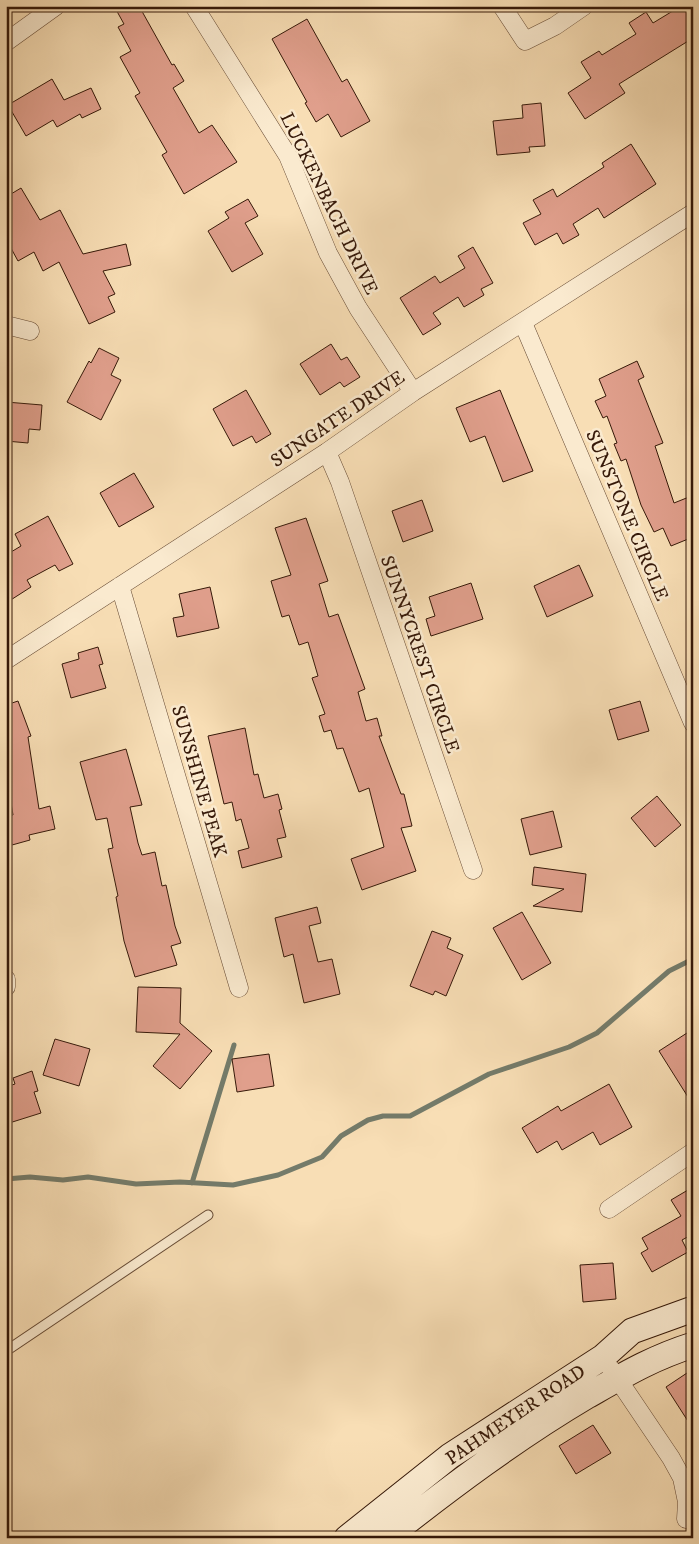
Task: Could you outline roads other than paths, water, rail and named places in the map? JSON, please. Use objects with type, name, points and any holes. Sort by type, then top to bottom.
[{"type":"street","points":[[6,42],[56,6]]},
{"type":"street","name":"LUCKENBACH DRIVE","points":[[194,6],[288,156],[328,252],[358,308],[413,392]]},
{"type":"street","points":[[502,6],[525,41],[555,26],[584,6]]},
{"type":"street","name":"SUNGATE DRIVE","points":[[6,660],[326,452],[413,392],[693,213]]},
{"type":"street","name":"SUNSTONE CIRCLE","points":[[523,323],[693,723]]},
{"type":"street","points":[[6,325],[30,331]]},
{"type":"street","name":"SUNNYCREST CIRCLE","points":[[326,452],[340,482],[474,870]]},
{"type":"street","name":"SUNSHINE PEAK","points":[[120,586],[239,988]]},
{"type":"street","points":[[6,979],[6,987]]},
{"type":"street","points":[[609,1209],[693,1152]]},
{"type":"street","name":"PAHMEYER ROAD","points":[[347,1538],[450,1456],[603,1356],[632,1331],[693,1309]]},
{"type":"street","name":"PAHMEYER ROAD","points":[[386,1538],[466,1475],[516,1440],[646,1362],[693,1345]]},
{"type":"street","points":[[603,1356],[672,1458],[682,1478],[687,1502],[686,1519]]},
{"type":"lane","points":[[6,1351],[208,1215]]},
{"type":"waterway","points":[[6,1179],[30,1177],[63,1180],[88,1177],[136,1184],[180,1182],[233,1185],[278,1175],[322,1157],[341,1136],[368,1120],[383,1116],[410,1116],[489,1074],[569,1047],[597,1033],[669,971],[693,959]]},
{"type":"waterway","points":[[192,1183],[234,1045]]}]
